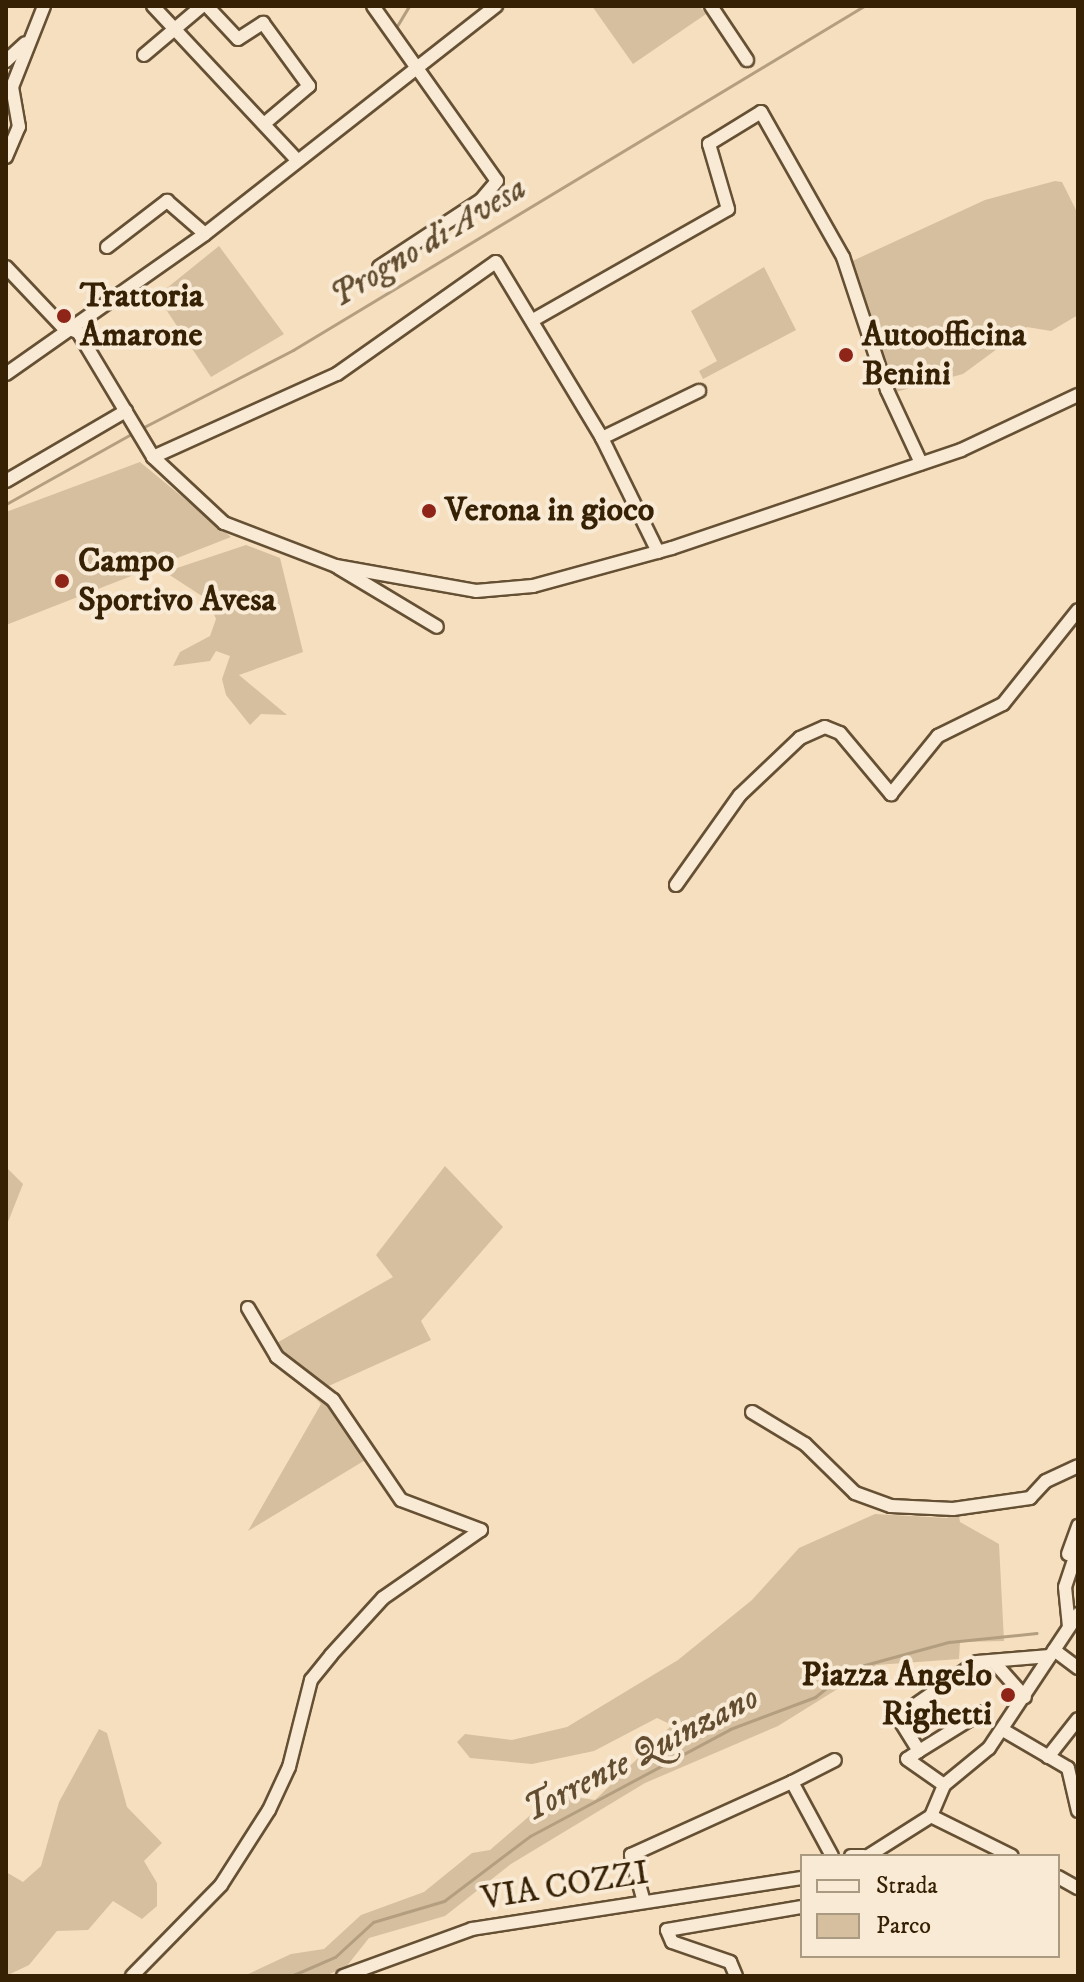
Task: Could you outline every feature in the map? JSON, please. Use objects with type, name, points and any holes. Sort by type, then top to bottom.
[{"type":"street","points":[[6,157],[19,127],[9,82],[44,6]]},
{"type":"street","points":[[153,6],[169,29],[265,123],[296,159]]},
{"type":"street","points":[[144,55],[169,29],[204,6],[238,39],[263,23],[309,86],[265,123]]},
{"type":"street","points":[[373,6],[497,181],[481,200],[379,267]]},
{"type":"street","points":[[6,374],[74,331],[205,234],[414,65],[496,6]]},
{"type":"street","points":[[711,6],[747,60]]},
{"type":"street","points":[[6,54],[24,44]]},
{"type":"street","points":[[6,61],[24,44]]},
{"type":"street","points":[[533,320],[728,209],[709,144],[761,112],[843,257],[921,463]]},
{"type":"street","points":[[107,247],[167,201],[205,234]]},
{"type":"street","points":[[153,457],[337,374],[496,262],[602,438],[658,552]]},
{"type":"street","points":[[6,267],[74,331],[153,457],[224,523],[336,566],[437,627]]},
{"type":"street","points":[[602,438],[699,391]]},
{"type":"street","points":[[336,566],[500,591],[658,552],[921,463],[1078,395]]},
{"type":"street","points":[[6,481],[126,411]]},
{"type":"street","points":[[676,885],[740,795],[800,738],[825,727],[840,733],[891,794],[938,736],[1003,704],[1078,610]]},
{"type":"street","points":[[132,1976],[221,1885],[289,1767],[311,1680],[383,1598],[481,1530],[401,1500],[333,1400],[277,1357],[248,1308]]},
{"type":"street","points":[[752,1412],[805,1444],[855,1493],[891,1506],[953,1509],[1030,1498],[1046,1481],[1078,1466]]},
{"type":"street","points":[[1069,1627],[1062,1571],[1078,1526]]},
{"type":"street","points":[[1065,1587],[1078,1548]]},
{"type":"street","points":[[869,1854],[931,1816],[944,1785],[1003,1730],[1078,1614]]},
{"type":"street","points":[[919,1751],[898,1717],[977,1662],[1052,1653],[1078,1668]]},
{"type":"street","points":[[993,1661],[1025,1697]]},
{"type":"street","points":[[944,1785],[907,1759],[982,1712]]},
{"type":"street","points":[[1048,1757],[1078,1719]]},
{"type":"street","points":[[1003,1730],[1068,1768],[1078,1811]]},
{"type":"street","points":[[644,1902],[631,1855],[835,1760]]},
{"type":"street","points":[[792,1782],[831,1854]]},
{"type":"street","points":[[931,1816],[1008,1854]]},
{"type":"street","name":"VIA COZZI","points":[[343,1976],[472,1929],[800,1878]]},
{"type":"street","points":[[1060,1878],[1078,1888]]},
{"type":"street","points":[[736,1976],[730,1962],[674,1943],[667,1930],[800,1907]]},
{"type":"green space","points":[[592,6],[699,6],[706,14],[633,64]]},
{"type":"green space","points":[[1055,181],[1062,182],[1078,214],[1078,315],[1051,331],[1027,327],[963,374],[892,393],[848,263],[985,200]]},
{"type":"green space","points":[[219,246],[284,334],[211,377],[157,296]]},
{"type":"green space","points":[[764,267],[796,330],[703,379],[699,371],[717,361],[691,311]]},
{"type":"green space","name":"Campo Sportivo Avesa","points":[[140,462],[231,537],[6,625],[6,512]]},
{"type":"green space","points":[[246,545],[280,558],[303,652],[239,675],[287,715],[261,714],[250,725],[226,695],[222,679],[230,656],[216,651],[210,661],[173,666],[180,652],[210,636],[216,619],[208,600],[165,572]]},
{"type":"green space","points":[[445,1166],[503,1227],[421,1321],[431,1340],[322,1389],[367,1459],[248,1531],[321,1404],[266,1349],[393,1277],[376,1255]]},
{"type":"green space","points":[[6,1167],[23,1184],[6,1227]]},
{"type":"green space","points":[[958,1509],[960,1522],[999,1544],[1004,1641],[960,1642],[959,1659],[876,1665],[778,1726],[645,1783],[511,1864],[445,1916],[369,1938],[346,1967],[325,1976],[244,1976],[291,1954],[324,1949],[361,1915],[424,1892],[472,1853],[490,1850],[555,1794],[595,1800],[672,1725],[657,1718],[594,1751],[532,1764],[470,1758],[457,1742],[465,1734],[512,1740],[567,1727],[678,1660],[752,1600],[799,1548],[875,1514],[947,1518]]},
{"type":"green space","points":[[99,1729],[107,1733],[127,1807],[162,1843],[144,1861],[157,1883],[157,1906],[142,1919],[113,1901],[88,1930],[57,1931],[29,1965],[6,1976],[6,1872],[23,1882],[41,1866],[59,1802]]},
{"type":"waterway","points":[[394,31],[409,6]]},
{"type":"waterway","name":"Progno di Avesa","points":[[142,428],[293,350],[864,6]]},
{"type":"waterway","name":"Progno di Avesa","points":[[6,504],[135,432]]},
{"type":"waterway","name":"Torrente Quinzano","points":[[291,1976],[335,1957],[373,1922],[444,1901],[530,1836],[730,1729],[815,1697],[850,1669],[949,1642],[1037,1633]]},
{"type":"place","name":"Trattoria Amarone","points":[[64,316]]},
{"type":"place","name":"Autoofficina Benini","points":[[846,355]]},
{"type":"place","name":"Verona in gioco","points":[[429,511]]},
{"type":"place","name":"Campo Sportivo Avesa","points":[[62,581]]},
{"type":"place","name":"Piazza Angelo Righetti","points":[[1008,1695]]}]
